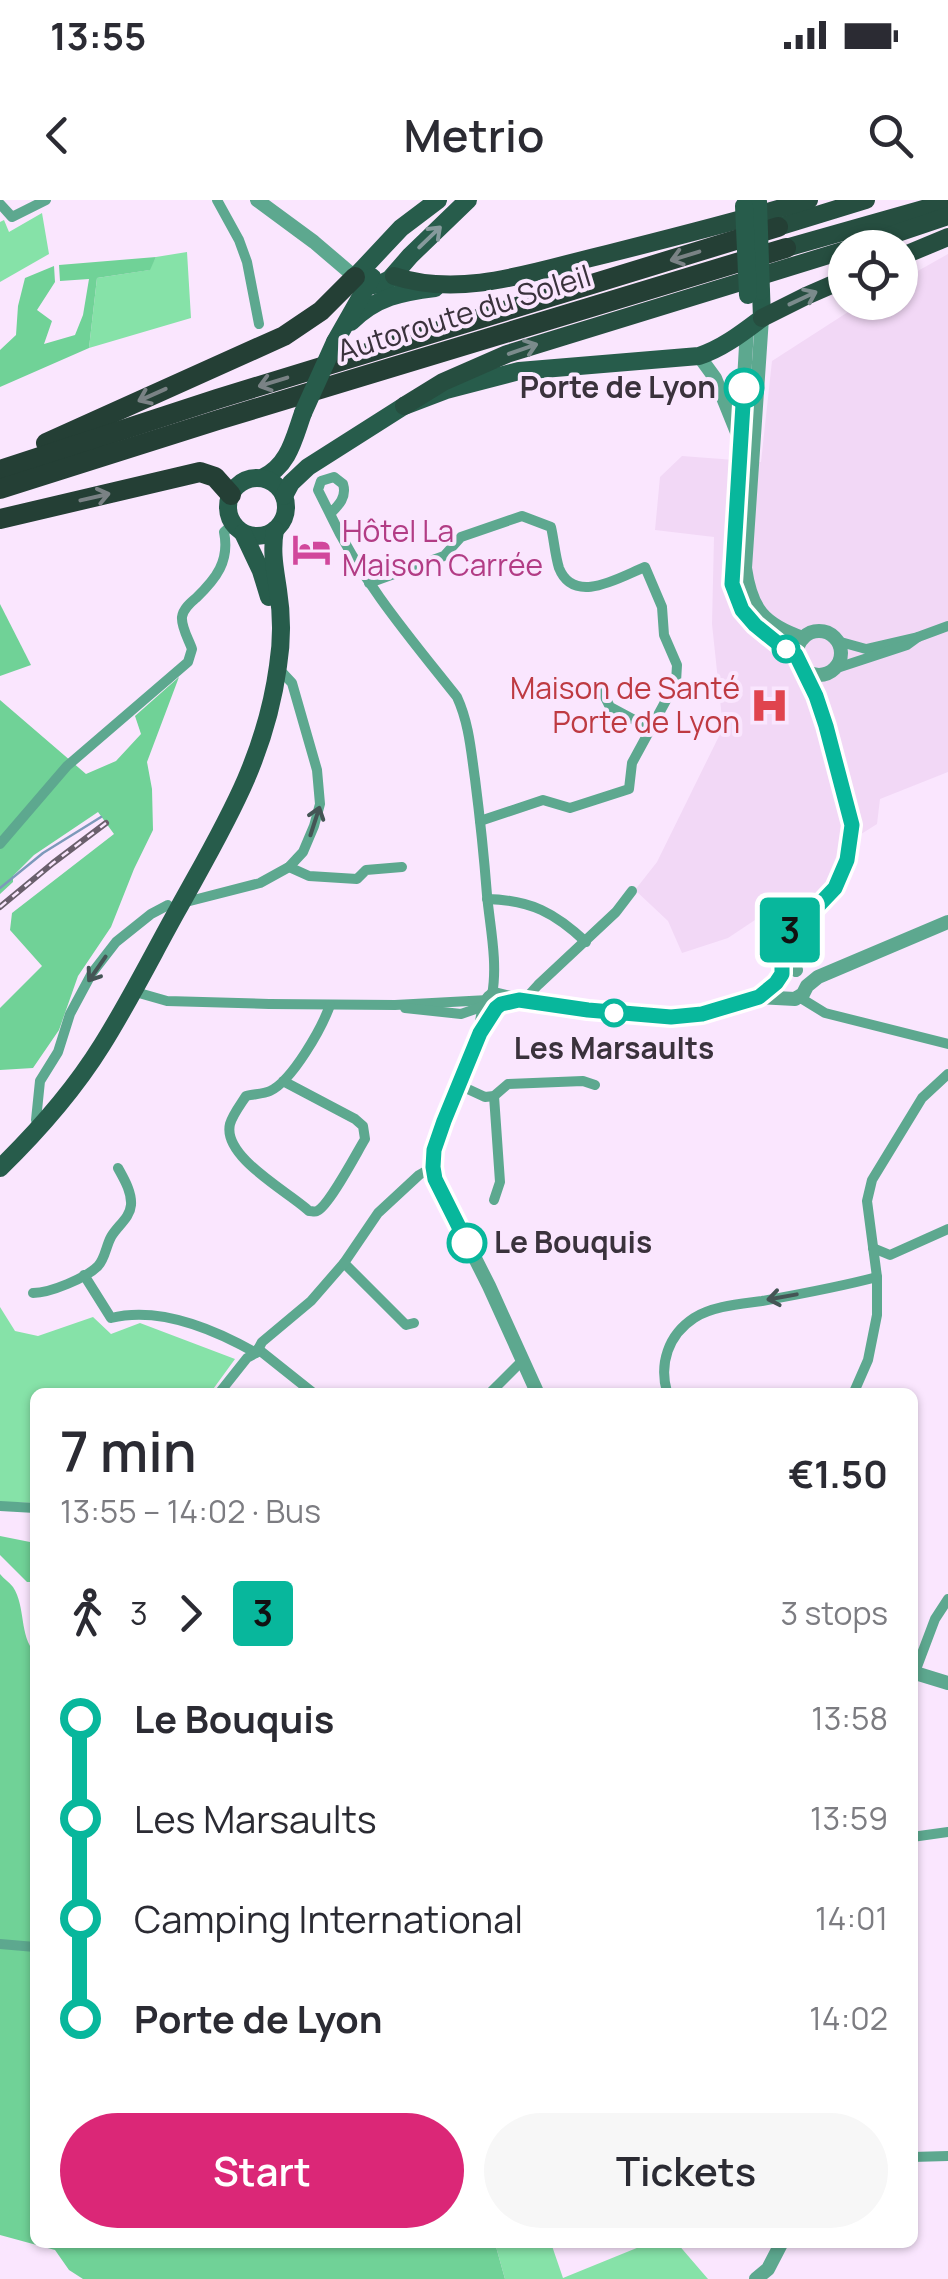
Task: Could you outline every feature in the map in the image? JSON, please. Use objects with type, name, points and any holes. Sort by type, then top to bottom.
[{"type":"highway","points":[[0,467],[284,336],[371,275],[453,286],[556,267],[809,200]]},
{"type":"highway","name":"Autoroute du Soleil","points":[[0,467],[866,200]]},
{"type":"highway","name":"Autoroute du Soleil","points":[[0,490],[218,420],[948,202]]},
{"type":"highway","points":[[906,230],[948,216]]},
{"type":"highway","points":[[918,248],[948,236]]},
{"type":"highway","points":[[404,406],[443,382],[507,354],[828,255]]},
{"type":"highway","points":[[754,324],[828,287]]},
{"type":"highway","points":[[0,519],[200,472],[215,477],[230,494]]},
{"type":"main road","points":[[0,1168],[74,1086],[102,1046],[239,772],[257,720],[271,626],[269,597],[261,571],[228,510],[230,494],[244,481],[262,478],[284,461],[334,342],[371,275],[440,200]]},
{"type":"main road","points":[[371,275],[410,256],[468,200]]},
{"type":"main road","points":[[0,1156],[62,1089],[235,808],[250,775],[278,668],[282,628],[272,548],[275,530],[285,514],[284,496],[290,482],[308,466],[404,406],[466,384],[520,371],[699,356],[721,347],[754,324],[751,202]]},
{"type":"main road","points":[[334,342],[373,303],[397,293],[453,286]]},
{"type":"main road","points":[[262,478],[284,496]]},
{"type":"main road","points":[[238,528],[260,536],[275,530]]},
{"type":"street","points":[[0,204],[12,217],[46,200]]},
{"type":"street","points":[[217,200],[240,240],[259,324]]},
{"type":"street","points":[[257,200],[314,242],[371,275]]},
{"type":"street","points":[[754,324],[740,441],[732,584],[742,610],[755,625],[796,655],[804,670],[826,726],[852,825],[847,860],[835,888],[800,926],[791,945],[797,983],[825,1013],[948,1044]]},
{"type":"street","points":[[754,324],[744,568],[752,602],[762,615],[803,638]]},
{"type":"street","points":[[699,356],[711,370],[740,441]]},
{"type":"street","points":[[330,514],[369,582],[463,710],[480,821],[493,1001],[444,1121],[433,1167],[435,1179],[536,1388]]},
{"type":"street","points":[[369,582],[444,556],[461,537],[522,516],[551,527],[560,572],[574,586],[590,589],[645,567],[662,607],[664,635],[677,665],[676,682],[632,764],[629,789],[570,808],[543,800],[480,821]]},
{"type":"street","points":[[0,844],[67,766],[188,662],[192,649],[182,616],[218,574],[226,546],[224,532],[238,528]]},
{"type":"street","points":[[796,655],[803,638],[820,631],[837,641],[866,648],[948,626]]},
{"type":"street","points":[[804,670],[816,675],[832,671],[907,645],[918,637]]},
{"type":"street","points":[[826,726],[824,696],[840,656],[837,641]]},
{"type":"street","points":[[36,1120],[40,1081],[58,1052],[70,1014],[92,973],[116,942],[151,914],[260,882],[289,866],[302,852],[320,804],[320,785],[292,682],[278,668]]},
{"type":"street","points":[[599,685],[610,706],[651,728]]},
{"type":"street","points":[[289,866],[310,876],[357,878],[366,870],[402,867]]},
{"type":"street","points":[[523,1001],[616,912],[632,891]]},
{"type":"street","points":[[488,899],[524,902],[544,910],[586,942]]},
{"type":"street","points":[[132,992],[167,1001],[330,1005],[523,1001],[671,1017],[702,1014],[759,997],[948,922]]},
{"type":"street","points":[[395,1005],[461,1014],[493,1001]]},
{"type":"street","points":[[283,1080],[354,1118],[365,1132],[365,1139],[337,1186],[315,1212],[248,1164],[230,1134],[230,1124],[246,1096],[270,1091],[283,1080],[324,1022],[330,1005]]},
{"type":"street","points":[[856,1388],[868,1360],[877,1315],[877,1277],[867,1202],[872,1180],[922,1098],[948,1074]]},
{"type":"street","points":[[459,1084],[485,1096],[494,1096],[508,1084],[582,1081],[595,1085]]},
{"type":"street","points":[[494,1096],[500,1182],[494,1200]]},
{"type":"street","points":[[223,1388],[262,1342],[312,1302],[344,1264],[378,1213],[433,1167]]},
{"type":"street","points":[[33,1293],[44,1293],[84,1276],[100,1264],[132,1202],[118,1168]]},
{"type":"street","points":[[872,1248],[890,1255],[948,1229]]},
{"type":"street","points":[[344,1264],[406,1326],[414,1323]]},
{"type":"street","points":[[84,1276],[111,1318],[144,1314],[218,1334],[257,1351],[307,1388]]},
{"type":"street","points":[[666,1388],[665,1356],[692,1320],[721,1308],[877,1277]]},
{"type":"street","points":[[495,1388],[522,1360]]},
{"type":"street","points":[[0,1506],[30,1508]]},
{"type":"street","points":[[918,1662],[948,1599]]},
{"type":"street","points":[[918,1673],[948,1682]]},
{"type":"street","points":[[918,1837],[947,1835]]},
{"type":"street","points":[[0,1944],[30,1947]]},
{"type":"street","points":[[918,2158],[948,2156]]},
{"type":"street","points":[[756,2279],[768,2269],[779,2248]]},
{"type":"shaded area","points":[[948,254],[948,772],[880,799],[877,824],[847,843],[831,883],[811,906],[791,896],[728,938],[682,953],[668,921],[635,890],[657,862],[723,728],[712,624],[714,537],[655,530],[660,477],[682,456],[761,462],[772,361],[836,320],[918,320],[918,271]]},
{"type":"green space","points":[[42,213],[49,254],[0,282],[0,222],[4,220],[9,232]]},
{"type":"green space","points":[[187,252],[191,318],[89,348],[97,278],[149,270],[156,257]]},
{"type":"green space","points":[[156,257],[150,270],[97,278],[89,348],[0,387],[0,350],[16,335],[25,278],[54,266],[55,282],[37,310],[52,321],[44,344],[75,335],[83,315],[89,279],[60,281],[59,265]]},
{"type":"green space","points":[[0,604],[31,665],[0,676]]},
{"type":"green space","points":[[179,677],[147,762],[153,830],[111,927],[78,976],[59,1030],[33,1068],[0,1070],[0,1008],[42,966],[10,930],[12,913],[114,834],[98,812],[34,855],[0,894],[0,700],[86,774],[116,761],[141,734],[135,716]]},
{"type":"green space","points":[[0,1307],[15,1331],[38,1336],[93,1317],[111,1334],[140,1323],[235,1359],[214,1388],[30,1388],[30,1503],[0,1502]]},
{"type":"green space","points":[[0,1536],[30,1542],[30,1582],[27,1582],[0,1555]]},
{"type":"green space","points":[[0,1574],[17,1595],[30,1646],[30,2243],[0,2235]]},
{"type":"green space","points":[[48,2248],[496,2248],[505,2279],[83,2279],[69,2270],[55,2250]]},
{"type":"green space","points":[[496,2248],[553,2248],[563,2278],[637,2248],[681,2248],[708,2279],[505,2279]]},
{"type":"waterway","points":[[0,888],[43,853],[101,817]]},
{"type":"railway","points":[[0,907],[106,823]]},
{"type":"bus line","name":"3","points":[[467,1243],[435,1179],[434,1150],[480,1033],[496,1008],[519,1000],[671,1017],[702,1014],[759,997],[782,974],[790,930],[835,888],[847,860],[852,825],[816,696],[796,655],[755,625],[738,603],[732,584],[744,388]]},
{"type":"place","name":"Porte de Lyon","points":[[744,388]]},
{"type":"place","name":"Hôtel La Maison Carrée","points":[[312,549]]},
{"type":"place","name":"Maison de Santé Porte de Lyon","points":[[770,706]]},
{"type":"place","name":"Les Marsaults","points":[[614,1013]]},
{"type":"place","name":"Le Bouquis","points":[[467,1243]]}]
